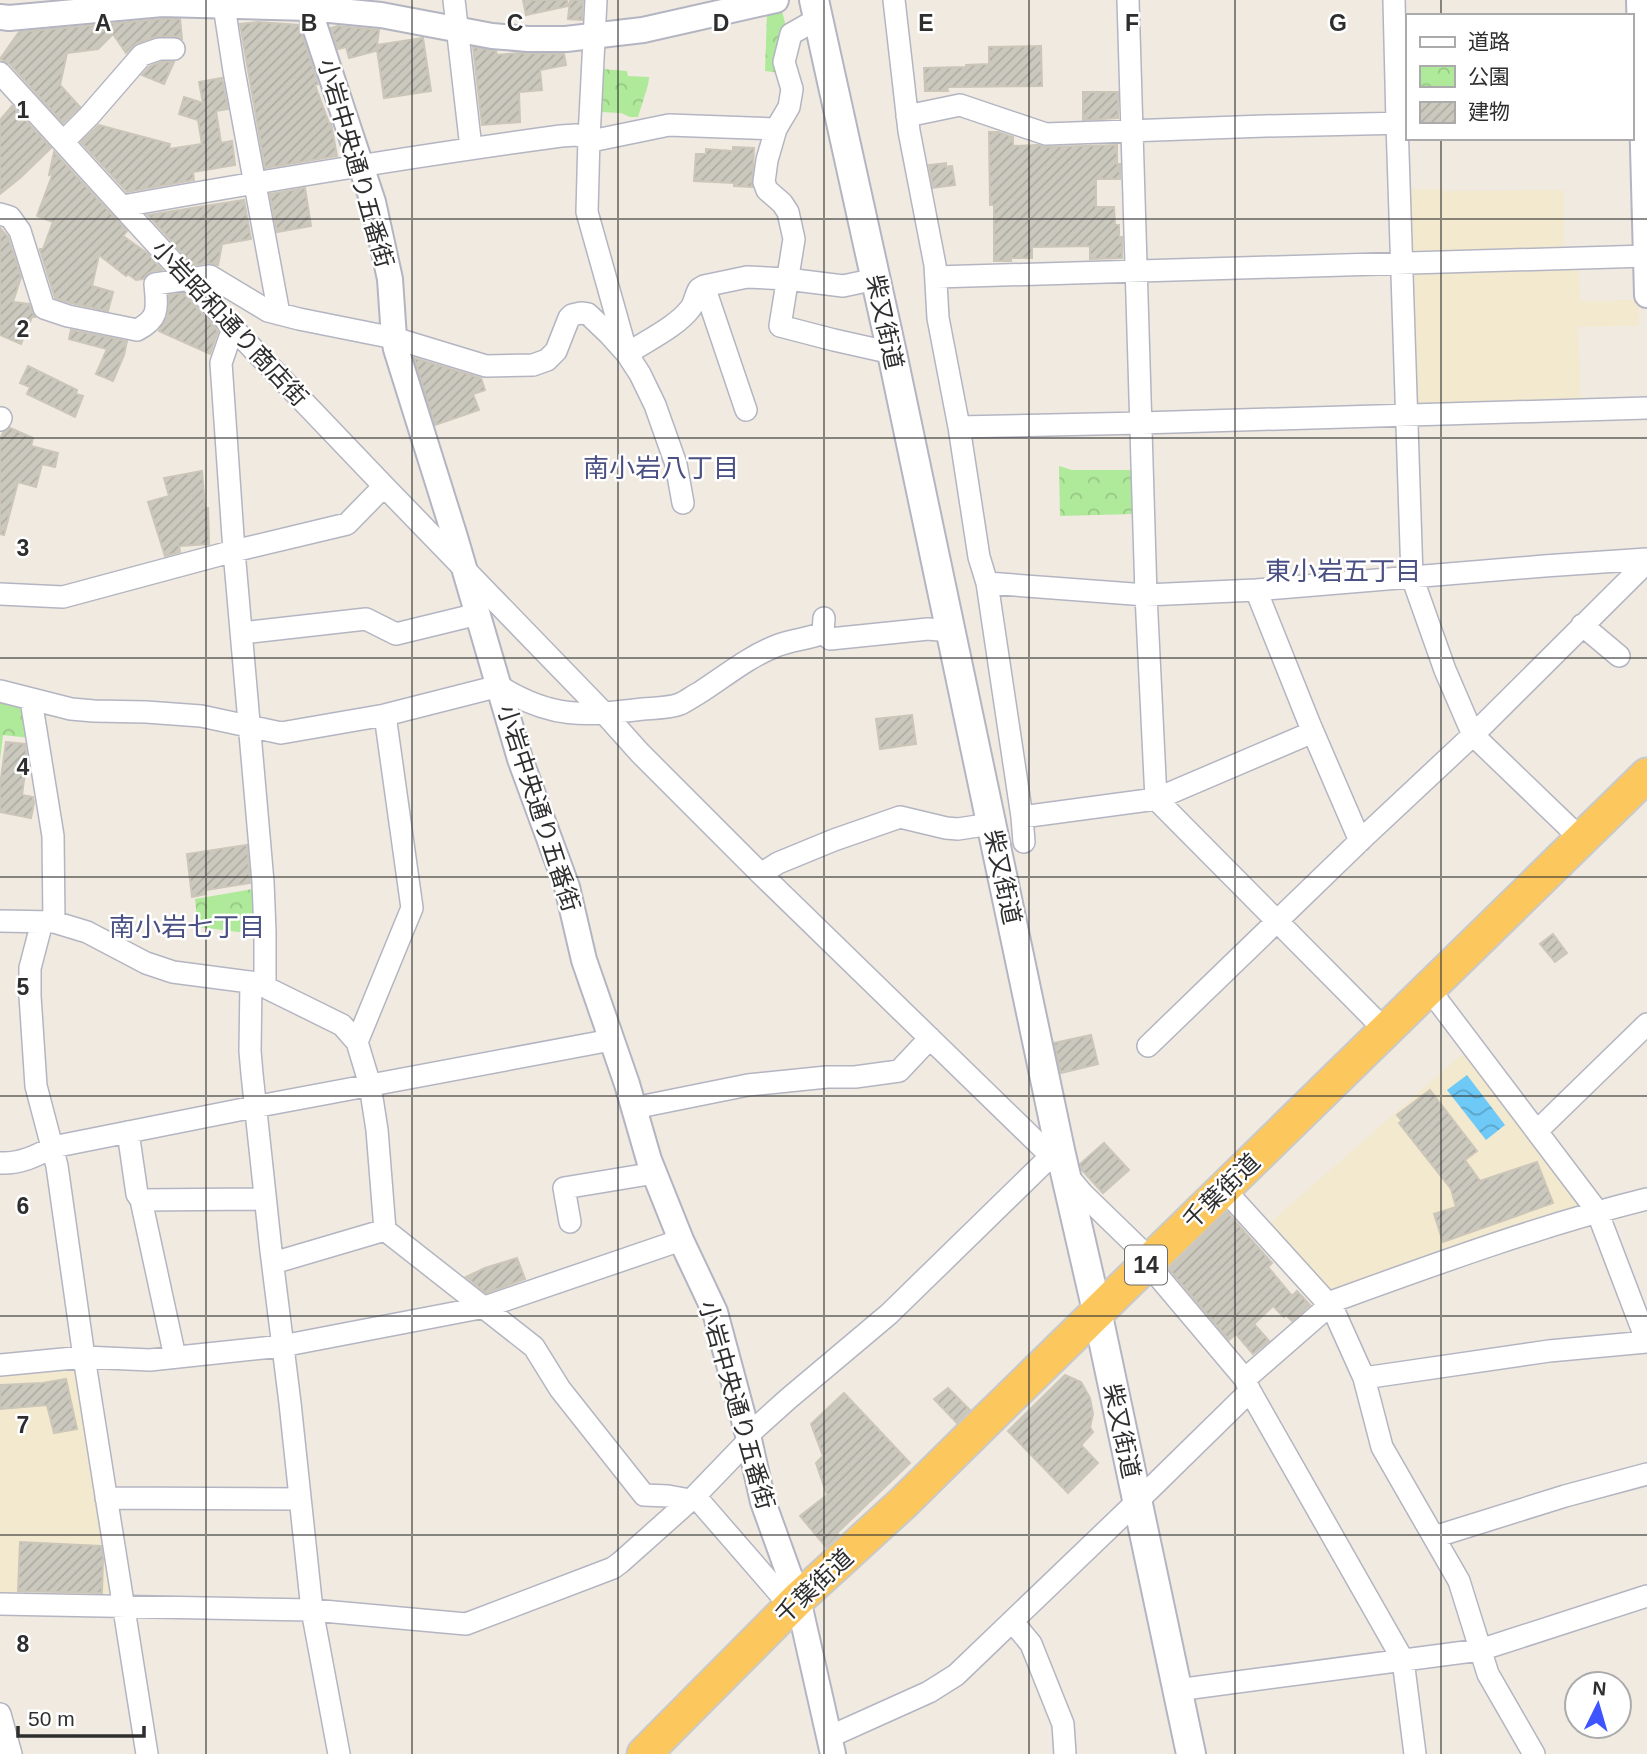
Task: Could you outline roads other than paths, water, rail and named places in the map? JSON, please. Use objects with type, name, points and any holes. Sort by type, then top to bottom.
[{"type":"highway","name":"千葉街道","points":[[645,1754],[798,1599],[902,1503],[1647,775]]},
{"type":"main road","name":"柴又街道","points":[[817,9],[951,631],[1059,1165],[1097,1311],[1191,1754]]},
{"type":"street","points":[[454,0],[471,148]]},
{"type":"street","points":[[596,0],[587,212],[626,354]]},
{"type":"street","points":[[3,19],[162,4],[308,4],[492,36],[566,39],[643,30],[776,0]]},
{"type":"street","points":[[894,0],[909,131],[935,265],[938,318],[959,427],[979,557],[987,583],[1024,842]]},
{"type":"street","points":[[1128,0],[1146,594],[1156,799],[1386,1031]]},
{"type":"street","points":[[1395,0],[1402,123],[1402,263],[1412,577],[1445,670],[1473,735],[1581,839]]},
{"type":"street","points":[[1639,0],[1640,116],[1647,295]]},
{"type":"street","name":"小岩中央通り五番街","points":[[308,4],[373,202],[390,279],[394,338],[520,759],[567,887],[584,960],[627,1084],[654,1173],[681,1240],[715,1312],[764,1502],[798,1599],[831,1745]]},
{"type":"street","points":[[225,6],[234,71],[279,314]]},
{"type":"street","points":[[817,9],[791,34],[784,62],[792,89],[789,107],[776,130],[764,182],[767,190],[788,212],[794,239],[780,326],[892,353]]},
{"type":"street","points":[[63,142],[142,55],[159,49],[174,49]]},
{"type":"street","name":"小岩昭和通り商店街","points":[[0,73],[233,328],[640,753],[1059,1165],[1082,1193],[1149,1262],[1247,1385],[1403,1660]]},
{"type":"street","points":[[907,116],[960,105],[1046,134],[1402,123]]},
{"type":"street","points":[[123,206],[254,182],[561,136],[576,135],[596,140],[669,125],[776,130]]},
{"type":"street","points":[[0,214],[10,217],[20,231],[44,308],[68,316],[136,330],[149,323],[157,308],[155,284],[210,276],[268,311],[394,338],[486,366],[533,365],[547,360],[556,351],[569,318],[581,313],[588,314],[626,354],[649,390],[676,464],[683,503]]},
{"type":"street","points":[[936,277],[1646,256]]},
{"type":"street","points":[[626,354],[668,328],[689,311],[699,289],[704,286],[747,277],[843,286],[876,279]]},
{"type":"street","points":[[704,286],[746,410]]},
{"type":"street","points":[[233,328],[221,363],[265,932],[250,1051],[254,1107],[312,1610],[339,1754]]},
{"type":"street","points":[[959,427],[1647,408]]},
{"type":"street","points":[[0,594],[63,597],[347,524],[384,486]]},
{"type":"street","points":[[987,583],[1146,594],[1256,590],[1412,577],[1645,563]]},
{"type":"street","points":[[1148,1046],[1473,735],[1645,563]]},
{"type":"street","points":[[1256,590],[1360,841]]},
{"type":"street","points":[[242,633],[366,619],[396,634],[478,614]]},
{"type":"street","points":[[1582,625],[1619,656]]},
{"type":"street","points":[[0,691],[71,709],[201,716],[281,733],[385,715],[499,686],[519,699],[556,711],[605,714],[679,705],[740,665],[776,646],[811,638],[823,626],[830,639],[928,629],[951,631]]},
{"type":"street","points":[[31,699],[53,836],[48,922],[30,968],[36,1086],[53,1147],[147,1754]]},
{"type":"street","points":[[357,1042],[412,908],[385,715]]},
{"type":"street","points":[[1022,817],[1156,799],[1313,732]]},
{"type":"street","points":[[761,874],[778,863],[834,840],[900,817],[958,829],[991,824]]},
{"type":"street","points":[[0,921],[48,922],[87,932],[146,963],[173,972],[258,983],[342,1025],[357,1042],[370,1085],[377,1130],[385,1230],[534,1347],[560,1389],[644,1495],[692,1498],[780,1594],[798,1599]]},
{"type":"street","points":[[1364,1378],[1549,1351],[1647,1342],[1597,1211],[1429,989]]},
{"type":"street","points":[[1537,1131],[1647,1024]]},
{"type":"street","points":[[634,1108],[748,1085],[899,1071],[930,1038]]},
{"type":"street","points":[[0,1163],[32,1158],[53,1147],[611,1040]]},
{"type":"street","points":[[128,1132],[137,1194],[141,1200],[175,1357]]},
{"type":"street","points":[[0,1604],[312,1610],[466,1623],[613,1567],[692,1498],[788,1398],[889,1314],[1059,1165]]},
{"type":"street","points":[[570,1223],[564,1188],[654,1173]]},
{"type":"street","points":[[1223,1188],[1329,1304],[1364,1378],[1382,1447],[1460,1581],[1488,1674],[1534,1754]]},
{"type":"street","points":[[141,1200],[265,1199]]},
{"type":"street","points":[[831,1745],[956,1675],[1137,1502],[1247,1385],[1329,1304],[1485,1247],[1597,1211],[1647,1199]]},
{"type":"street","points":[[273,1263],[385,1230]]},
{"type":"street","points":[[0,1364],[84,1357],[150,1360],[282,1346],[485,1307],[681,1240]]},
{"type":"street","points":[[1433,1537],[1647,1474]]},
{"type":"street","points":[[106,1498],[300,1499]]},
{"type":"street","points":[[1177,1690],[1480,1650],[1647,1596]]},
{"type":"street","points":[[1012,1621],[1031,1644],[1063,1724],[1065,1754]]},
{"type":"street","points":[[1403,1660],[1415,1754]]},
{"type":"street","points":[[0,1714],[8,1753]]},
{"type":"water","points":[[1467,1075],[1505,1125],[1486,1140],[1447,1090]]},
{"type":"district","name":"南小岩八丁目","points":[[661,468]]},
{"type":"district","name":"東小岩五丁目","points":[[1343,571]]},
{"type":"district","name":"南小岩七丁目","points":[[187,927]]}]
